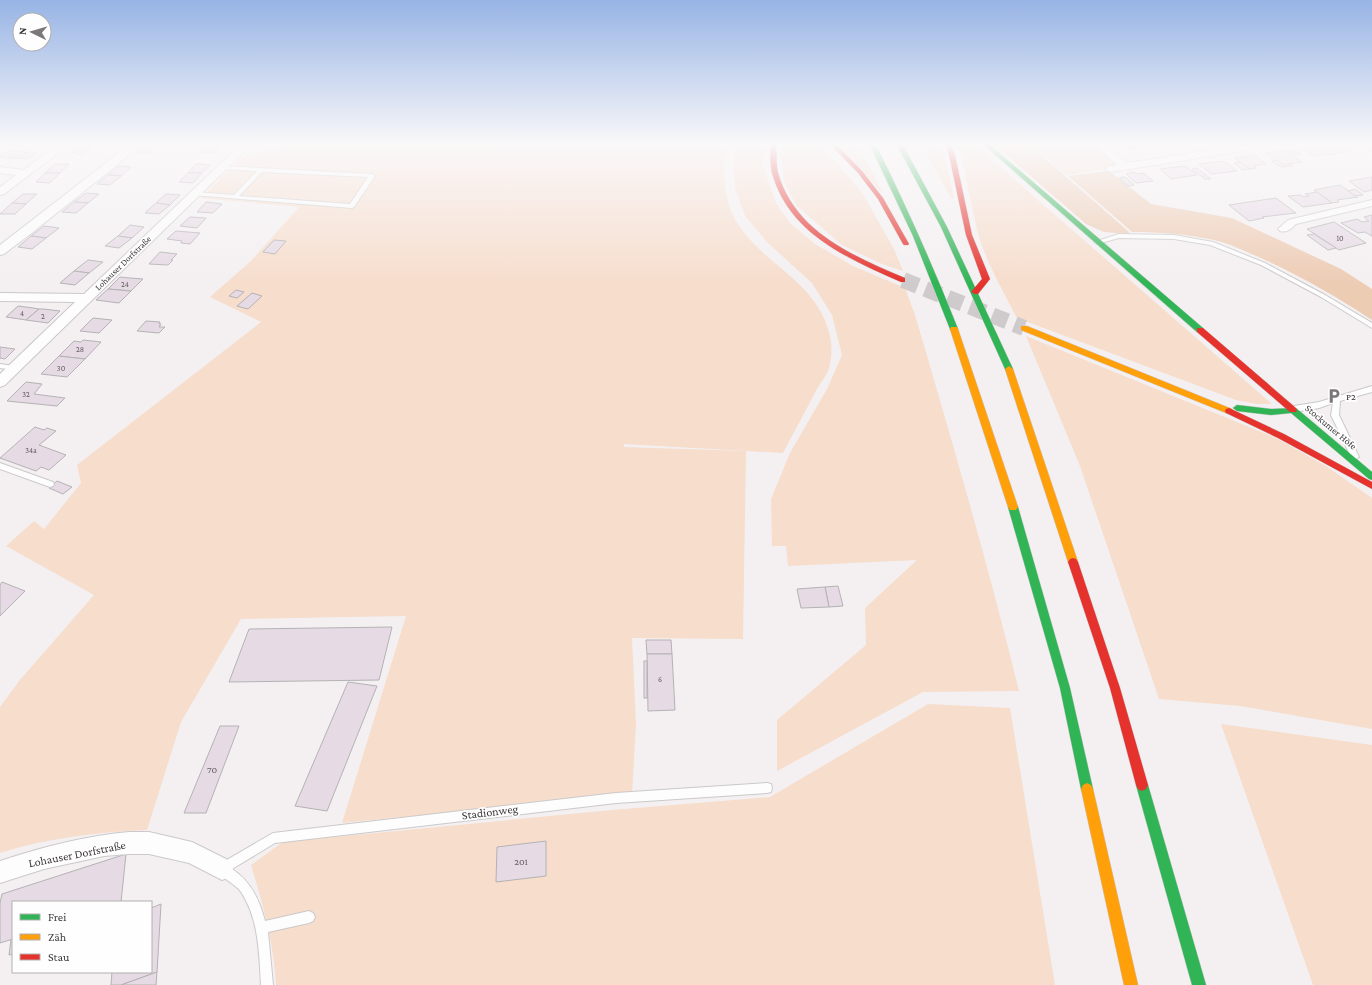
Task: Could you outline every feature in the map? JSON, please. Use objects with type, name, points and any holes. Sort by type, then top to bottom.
[{"type":"main road","points":[[781,191],[796,215],[822,239],[843,252],[903,280]]},
{"type":"main road","points":[[875,191],[904,237],[910,252]]},
{"type":"main road","points":[[896,191],[916,232],[961,347],[1009,493],[1064,688],[1131,985]]},
{"type":"main road","points":[[926,191],[975,292],[1013,379],[1110,673],[1199,985]]},
{"type":"main road","points":[[960,191],[970,235],[986,278],[975,292]]},
{"type":"main road","name":"Stockumer Höfe","points":[[1039,191],[1372,477]]},
{"type":"main road","points":[[937,312],[961,347]]},
{"type":"main road","points":[[1024,328],[1220,406],[1282,436],[1372,486]]},
{"type":"main road","points":[[1220,406],[1271,412],[1293,410]]},
{"type":"street","points":[[0,251],[78,191]]},
{"type":"street","name":"Lohauser Dorfstraße","points":[[0,382],[198,191]]},
{"type":"street","points":[[1284,229],[1292,222],[1372,203]]},
{"type":"street","points":[[0,297],[86,298]]},
{"type":"street","name":"Lohauser Dorfstraße","points":[[0,872],[44,858],[104,845],[130,842],[149,843],[192,853],[222,869]]},
{"type":"lane","points":[[235,197],[241,191]]},
{"type":"lane","points":[[195,194],[352,206],[362,191]]},
{"type":"lane","points":[[1097,242],[1119,236],[1174,236],[1211,243],[1263,264],[1323,296],[1372,326]]},
{"type":"lane","points":[[0,366],[14,368]]},
{"type":"lane","points":[[1293,410],[1372,388]]},
{"type":"lane","points":[[1336,399],[1335,415],[1359,465]]},
{"type":"lane","points":[[0,466],[50,484]]},
{"type":"lane","name":"Stadionweg","points":[[222,869],[273,838],[616,798],[767,788]]},
{"type":"lane","points":[[222,869],[241,882],[256,909],[262,928],[267,985]]},
{"type":"lane","points":[[262,928],[309,917]]},
{"type":"shaded area","points":[[207,191],[726,191],[732,213],[742,230],[754,244],[797,282],[810,296],[820,311],[828,329],[831,343],[831,358],[827,373],[783,453],[624,444],[624,447],[746,451],[743,639],[632,638],[636,724],[632,794],[342,823],[406,616],[241,619],[181,722],[147,830],[110,832],[73,837],[36,843],[0,853],[0,707],[19,681],[94,595],[6,546],[34,521],[44,529],[81,483],[77,465],[261,322],[210,297],[251,261],[299,207],[200,198]]},
{"type":"shaded area","points":[[736,191],[772,191],[776,203],[790,223],[815,244],[853,266],[905,288],[915,315],[956,456],[1019,691],[923,692],[777,771],[777,720],[866,645],[865,608],[917,560],[788,566],[786,546],[772,546],[771,499],[790,453],[827,389],[842,355],[832,315],[812,283],[768,243],[745,216]]},
{"type":"shaded area","points":[[789,191],[860,191],[894,249],[903,271],[882,264],[842,245],[796,205]]},
{"type":"shaded area","points":[[947,191],[952,191],[954,199],[952,199]]},
{"type":"shaded area","points":[[969,191],[1028,191],[1272,404],[1257,404],[1236,400],[1017,318],[992,270],[980,240]]},
{"type":"shaded area","points":[[1048,191],[1082,191],[1129,232],[1128,234],[1104,232],[1086,224]]},
{"type":"shaded area","points":[[1085,191],[1134,191],[1151,204],[1232,218],[1341,269],[1372,289],[1372,320],[1305,280],[1233,246],[1194,236],[1132,232]]},
{"type":"shaded area","points":[[1026,336],[1276,438],[1326,466],[1372,498],[1372,729],[1240,706],[1159,699],[1080,466]]},
{"type":"shaded area","points":[[928,704],[1010,708],[1055,985],[276,985],[273,955],[264,910],[251,865],[283,842],[612,810],[770,797]]},
{"type":"shaded area","points":[[1221,724],[1372,745],[1372,985],[1313,985]]},
{"type":"building","points":[[1315,191],[1349,191],[1358,197],[1337,200],[1339,202],[1332,203]]},
{"type":"building","points":[[1348,191],[1358,191],[1363,195],[1355,196]]},
{"type":"building","points":[[1317,192],[1332,203],[1303,207],[1288,196],[1300,195],[1304,197],[1309,196],[1305,194]]},
{"type":"building","points":[[86,193],[99,194],[88,203],[74,202]]},
{"type":"building","points":[[23,194],[37,194],[26,204],[12,203]]},
{"type":"building","points":[[166,194],[180,195],[170,205],[156,203]]},
{"type":"building","points":[[1276,198],[1296,213],[1262,217],[1264,218],[1249,221],[1229,205]]},
{"type":"building","points":[[74,202],[88,203],[76,213],[62,212]]},
{"type":"building","points":[[206,202],[222,204],[213,213],[197,212]]},
{"type":"building","points":[[12,203],[26,204],[15,214],[0,214]]},
{"type":"building","points":[[156,203],[170,205],[159,214],[145,213]]},
{"type":"building","points":[[1372,215],[1372,236],[1365,232],[1358,233],[1341,223],[1357,219],[1362,222],[1369,221],[1364,217]]},
{"type":"building","points":[[190,217],[206,218],[197,228],[180,226]]},
{"type":"building","points":[[1334,222],[1366,243],[1339,250],[1307,229]]},
{"type":"building","points":[[130,225],[144,227],[132,238],[118,236]]},
{"type":"building","points":[[44,226],[59,228],[46,238],[31,236]]},
{"type":"building","points":[[176,231],[200,233],[190,244],[181,243],[182,241],[167,239]]},
{"type":"building","points":[[1314,234],[1336,248],[1328,250],[1307,235]]},
{"type":"building","points":[[31,236],[46,238],[32,249],[18,247]]},
{"type":"building","points":[[118,236],[132,238],[119,248],[105,246]]},
{"type":"building","points":[[274,240],[286,241],[275,254],[263,252]]},
{"type":"building","points":[[160,252],[177,254],[168,265],[149,264]]},
{"type":"building","points":[[88,260],[103,262],[89,273],[74,271]]},
{"type":"building","points":[[74,271],[89,273],[75,285],[60,283]]},
{"type":"building","points":[[120,277],[143,279],[131,291],[108,289]]},
{"type":"building","points":[[108,289],[131,291],[119,303],[96,300]]},
{"type":"building","points":[[236,290],[244,292],[237,298],[229,296]]},
{"type":"building","points":[[252,293],[262,296],[248,309],[237,306]]},
{"type":"building","points":[[18,306],[39,309],[26,320],[6,317]]},
{"type":"building","points":[[39,309],[60,311],[48,323],[26,320]]},
{"type":"building","points":[[93,318],[112,320],[99,333],[80,331]]},
{"type":"building","points":[[146,321],[160,322],[159,324],[161,324],[159,327],[165,327],[159,333],[137,331]]},
{"type":"building","points":[[83,340],[101,342],[85,359],[59,356],[74,341],[81,342]]},
{"type":"building","points":[[0,347],[15,349],[5,359],[0,358]]},
{"type":"building","points":[[59,356],[85,359],[67,377],[41,374]]},
{"type":"building","points":[[26,382],[42,384],[34,394],[65,398],[57,406],[7,401]]},
{"type":"building","points":[[35,427],[44,430],[47,428],[56,431],[39,445],[66,455],[49,470],[41,467],[36,471],[0,458]]},
{"type":"building","points":[[57,481],[72,487],[63,494],[49,488]]},
{"type":"building","points":[[2,582],[25,591],[0,616],[0,585]]},
{"type":"building","points":[[838,586],[843,606],[829,607],[825,587]]},
{"type":"building","points":[[825,587],[829,607],[801,608],[797,589]]},
{"type":"building","points":[[392,627],[379,680],[229,682],[249,629]]},
{"type":"building","points":[[646,640],[671,640],[672,654],[647,654]]},
{"type":"building","points":[[647,654],[672,654],[675,710],[648,711]]},
{"type":"building","points":[[644,661],[647,661],[647,698],[644,698]]},
{"type":"building","points":[[348,682],[377,686],[327,811],[295,806]]},
{"type":"building","points":[[220,726],[239,726],[206,813],[184,813]]},
{"type":"building","points":[[546,841],[546,876],[496,882],[497,847]]},
{"type":"building","points":[[126,854],[121,901],[12,901],[12,939],[0,943],[0,903],[2,894]]},
{"type":"building","points":[[161,904],[157,972],[121,985],[111,985],[112,973],[152,973],[152,908]]},
{"type":"building","points":[[11,940],[12,954],[9,955]]},
{"type":"building","points":[[157,972],[156,985],[121,985]]},
{"type":"tunnel","points":[[903,280],[1024,328]]},
{"type":"traffic: fast","points":[[895,191],[936,282],[954,329]]},
{"type":"traffic: fast","points":[[925,191],[971,284],[1009,369]]},
{"type":"traffic: fast","points":[[1040,191],[1200,330]]},
{"type":"traffic: fast","points":[[1237,408],[1271,412],[1293,410]]},
{"type":"traffic: fast","points":[[1293,410],[1372,477]]},
{"type":"traffic: fast","points":[[1013,507],[1065,688],[1087,789]]},
{"type":"traffic: fast","points":[[1142,785],[1199,985]]},
{"type":"traffic: slow","points":[[1024,328],[1229,411]]},
{"type":"traffic: slow","points":[[954,329],[1013,507]]},
{"type":"traffic: slow","points":[[1009,369],[1073,562]]},
{"type":"traffic: slow","points":[[1087,789],[1131,985]]},
{"type":"traffic: jam","points":[[781,191],[793,211],[808,227],[825,240],[844,252],[903,280]]},
{"type":"traffic: jam","points":[[875,191],[881,199],[906,244]]},
{"type":"traffic: jam","points":[[960,191],[969,235],[986,279],[975,292]]},
{"type":"traffic: jam","points":[[1200,330],[1293,410]]},
{"type":"traffic: jam","points":[[1229,411],[1281,436],[1372,486]]},
{"type":"traffic: jam","points":[[1073,562],[1115,688],[1142,785]]},
{"type":"place","name":"P2","points":[[1334,396]]}]
